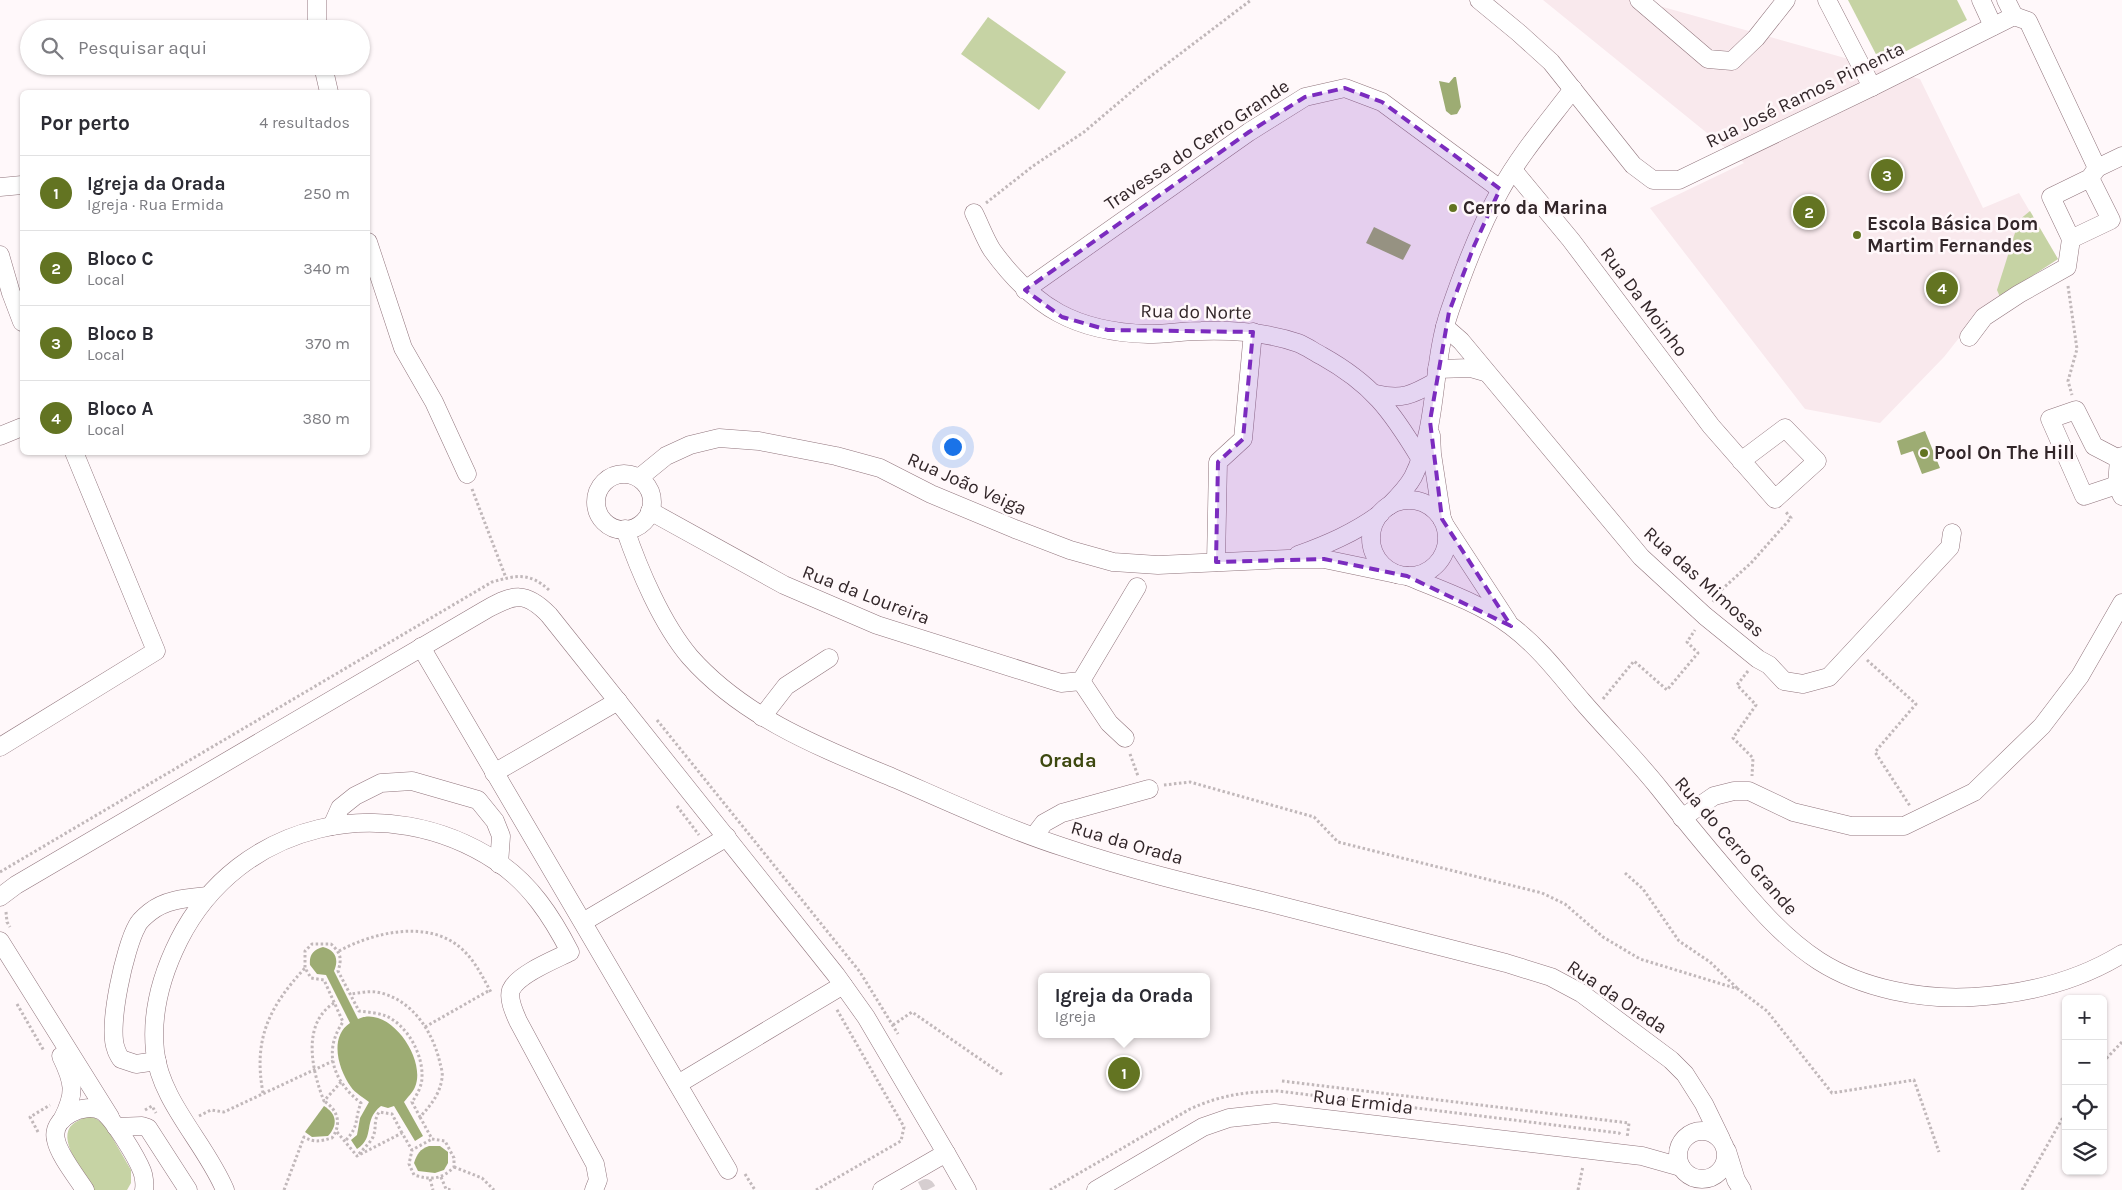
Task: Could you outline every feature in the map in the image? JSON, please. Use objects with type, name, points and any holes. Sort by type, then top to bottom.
[{"type":"street","points":[[316,20],[317,0]]},
{"type":"street","name":"Rua José Ramos Pimenta","points":[[1479,0],[1538,50],[1573,89],[1633,165],[1652,180],[1679,180],[2014,16]]},
{"type":"street","points":[[1639,0],[1708,59],[1732,61],[1756,38],[1786,0]]},
{"type":"street","points":[[1827,0],[1872,87]]},
{"type":"street","points":[[1981,0],[1993,26]]},
{"type":"street","points":[[2006,0],[2014,16],[2028,21],[2094,173],[2111,220],[2072,239]]},
{"type":"street","points":[[325,75],[329,90]]},
{"type":"street","name":"Travessa do Cerro Grande","points":[[1025,290],[1249,132],[1305,97],[1345,88],[1382,102],[1500,189]]},
{"type":"street","points":[[1288,559],[1341,539],[1361,528],[1402,493],[1412,477],[1420,458],[1430,421],[1445,327],[1474,246],[1500,189],[1573,89]]},
{"type":"street","points":[[1969,337],[1984,317],[2018,294],[2067,267],[2072,239],[2051,197],[2122,156]]},
{"type":"street","name":"Rua Da Moinho","points":[[1513,170],[1571,240],[1711,426],[1775,499]]},
{"type":"street","points":[[0,186],[20,185]]},
{"type":"street","name":"Rua do Norte","points":[[974,213],[992,248],[1025,290],[1062,316],[1108,330],[1149,334],[1201,331],[1253,332],[1299,344],[1341,366],[1376,394],[1396,419],[1420,458]]},
{"type":"street","points":[[370,248],[403,348],[434,402],[467,474]]},
{"type":"street","points":[[0,255],[20,317]]},
{"type":"street","name":"Rua das Mimosas","points":[[1445,327],[1461,341],[1641,557],[1705,616],[1758,659],[1769,665],[1784,681],[1803,684],[1829,677],[1950,547],[1952,533]]},
{"type":"street","points":[[1216,562],[1218,462],[1243,439],[1253,332]]},
{"type":"street","points":[[1376,394],[1393,398],[1406,396],[1436,376],[1471,368],[1485,372]]},
{"type":"street","points":[[2076,410],[2094,446],[2121,457],[2119,490],[2084,496],[2050,419],[2076,410]]},
{"type":"street","points":[[1430,421],[1432,454],[1444,523],[1448,539],[1440,561],[1419,575],[1402,575],[1387,569],[1380,562],[1372,543],[1372,532],[1384,510],[1400,501],[1412,500],[1424,503],[1434,509],[1444,523],[1511,626]]},
{"type":"street","points":[[0,436],[20,428]]},
{"type":"street","points":[[1741,461],[1784,428],[1817,461],[1775,499]]},
{"type":"street","name":"Rua João Veiga","points":[[639,478],[666,456],[690,445],[719,438],[758,441],[836,456],[880,468],[931,494],[1070,550],[1113,562],[1158,565],[1324,559],[1402,575]]},
{"type":"street","points":[[0,747],[156,651],[75,455]]},
{"type":"street","points":[[624,474],[639,478],[649,489],[652,504],[650,511],[640,524],[625,529],[610,525],[599,514],[597,506],[598,491],[603,484],[616,475],[624,474]]},
{"type":"street","name":"Rua da Loureira","points":[[650,511],[784,586],[877,625],[1061,683],[1081,681]]},
{"type":"street","name":"Rua da Orada","points":[[625,529],[651,594],[669,626],[690,657],[739,701],[762,717],[805,741],[1034,836],[1144,872],[1506,963],[1551,977],[1581,993],[1672,1060],[1685,1074],[1704,1104],[1723,1142],[1740,1190]]},
{"type":"street","name":"Rua do Cerro Grande","points":[[1402,575],[1479,607],[1511,626],[1538,650],[1748,896],[1784,935],[1820,961],[1852,977],[1892,990],[1945,998],[1994,996],[2042,987],[2098,968],[2122,954]]},
{"type":"street","points":[[1125,738],[1109,722],[1081,681],[1137,587]]},
{"type":"street","points":[[3,904],[16,885],[504,599],[520,596],[536,602],[549,614],[843,985],[866,1018],[967,1190]]},
{"type":"street","points":[[1682,818],[1714,796],[1734,791],[1750,792],[1793,812],[1851,826],[1904,826],[1974,792],[2042,726],[2080,676],[2122,603]]},
{"type":"street","points":[[421,647],[728,1170]]},
{"type":"street","points":[[762,717],[786,686],[829,658]]},
{"type":"street","points":[[494,773],[618,700]]},
{"type":"street","points":[[332,826],[340,808],[355,796],[381,783],[412,781],[478,800],[495,821],[501,836],[499,864]]},
{"type":"street","points":[[1034,836],[1044,823],[1062,813],[1146,790]]},
{"type":"street","points":[[225,1190],[168,1091],[161,1077],[157,1062],[154,1017],[162,982],[173,951],[190,918],[208,896],[232,871],[260,852],[293,836],[332,826],[362,823],[413,826],[443,834],[471,846],[499,864],[522,883],[545,908],[570,952],[517,982],[510,992],[512,1004],[518,1021],[595,1164],[598,1180],[594,1190]]},
{"type":"street","points":[[583,922],[727,838]]},
{"type":"street","points":[[157,1062],[136,1064],[121,1059],[115,1048],[114,1030],[120,984],[129,944],[138,924],[151,911],[171,901],[208,896]]},
{"type":"street","points":[[6,936],[11,960],[70,1075],[73,1090],[70,1104],[56,1128],[56,1140],[84,1190]]},
{"type":"street","points":[[11,960],[113,1123],[152,1190]]},
{"type":"street","points":[[678,1084],[843,985]]},
{"type":"street","points":[[1681,1167],[1678,1152],[1698,1119],[1699,1102],[1693,1088]]},
{"type":"street","points":[[62,1120],[71,1112],[87,1109],[100,1110],[113,1123],[148,1128],[188,1190]]},
{"type":"street","name":"Rua Ermida","points":[[1096,1190],[1203,1127],[1229,1118],[1275,1113],[1642,1156]]},
{"type":"street","points":[[1642,1156],[1667,1150],[1697,1131],[1710,1132],[1723,1142],[1727,1155],[1725,1164],[1720,1172],[1701,1182]]},
{"type":"street","points":[[882,1190],[946,1153]]},
{"type":"street","points":[[1642,1156],[1681,1167],[1690,1176],[1701,1182],[1724,1182],[1740,1190]]},
{"type":"street","points":[[143,1172],[144,1190]]},
{"type":"path","points":[[974,213],[1033,166],[1084,132],[1143,82],[1251,0]]},
{"type":"path","points":[[2067,267],[2077,348],[2068,381],[2076,410]]},
{"type":"path","points":[[467,474],[506,578]]},
{"type":"path","points":[[1592,712],[1634,661],[1667,690],[1698,653],[1687,642],[1719,592],[1751,562],[1791,518],[1775,499]]},
{"type":"path","points":[[1856,649],[1916,704],[1875,752],[1918,819]]},
{"type":"path","points":[[1750,792],[1754,758],[1733,738],[1756,704],[1737,685],[1758,659]]},
{"type":"path","points":[[1125,738],[1146,790],[1170,784],[1190,782],[1314,817],[1338,842],[1542,893],[1565,904],[1603,937],[1640,959],[1738,989]]},
{"type":"path","points":[[1625,873],[1643,889],[1679,941],[1710,962],[1738,989],[1767,1012],[1832,1093],[1914,1080],[1939,1152]]},
{"type":"path","points":[[3,904],[7,922],[6,936]]},
{"type":"path","points":[[339,951],[370,938],[397,932],[421,932],[442,937],[461,948],[478,967],[495,998]]},
{"type":"path","points":[[346,1140],[356,1127],[357,1113],[361,1103],[341,1082],[333,1061],[332,1047],[337,1030],[343,1022],[324,980],[311,978],[305,968],[305,951],[312,944],[331,944],[339,951],[341,961],[338,971],[359,1011],[387,1016],[404,1028],[415,1048],[421,1065],[422,1079],[418,1092],[412,1102],[432,1139]]},
{"type":"path","points":[[263,1094],[259,1053],[264,1028],[272,1009],[305,968]]},
{"type":"path","points":[[425,1027],[490,990]]},
{"type":"path","points":[[350,994],[379,992],[398,999],[411,1010],[425,1027],[438,1055],[443,1076],[433,1104],[420,1117]]},
{"type":"path","points":[[15,1002],[46,1053]]},
{"type":"path","points":[[284,1190],[304,1138],[313,1142],[322,1141],[332,1138],[336,1132],[338,1124],[337,1114],[332,1106],[324,1101],[313,1070],[312,1045],[319,1018],[334,1003]]},
{"type":"path","points":[[893,1025],[912,1012],[1003,1075]]},
{"type":"path","points":[[2107,1058],[2122,1042]]},
{"type":"path","points":[[194,1119],[211,1110],[224,1112],[333,1061]]},
{"type":"path","points":[[1282,1081],[1629,1123],[1626,1142]]},
{"type":"path","points":[[324,1101],[341,1082]]},
{"type":"path","points":[[43,1140],[30,1117],[53,1104]]},
{"type":"path","points":[[137,1114],[152,1106],[157,1114]]},
{"type":"path","points":[[357,1156],[372,1139],[375,1129],[374,1120],[379,1112],[392,1114],[412,1150],[409,1164],[414,1175],[430,1179],[441,1177],[454,1167]]},
{"type":"path","points":[[2022,1190],[2062,1119]]},
{"type":"path","points":[[336,1132],[346,1140],[357,1156]]},
{"type":"path","points":[[357,1156],[402,1133]]},
{"type":"path","points":[[412,1150],[432,1139],[445,1141],[454,1158],[454,1167]]},
{"type":"path","points":[[1578,1190],[1587,1149]]},
{"type":"path","points":[[454,1167],[482,1178],[494,1190]]},
{"type":"path","points":[[441,1177],[446,1189],[453,1190]]},
{"type":"path","points":[[430,1179],[433,1190]]},
{"type":"highlighted area","points":[[1345,88],[1382,102],[1500,189],[1474,246],[1449,312],[1430,421],[1442,519],[1511,626],[1407,576],[1324,559],[1216,562],[1218,462],[1243,439],[1253,332],[1108,330],[1062,317],[1025,290],[1249,132],[1305,97]]},
{"type":"shaded area","name":"Escola Básica Dom Martim Fernandes","points":[[1543,0],[1638,0],[1920,79],[1983,208],[2019,193],[2058,259],[1981,310],[1944,357],[1880,423],[1805,409],[1650,208],[1744,163]]},
{"type":"shaded area","points":[[1848,0],[1957,0],[1967,20],[1881,64]]},
{"type":"shaded area","points":[[988,17],[1066,72],[1039,110],[961,54]]},
{"type":"shaded area","points":[[1456,77],[1461,107],[1457,114],[1451,115],[1446,111],[1439,81],[1449,83]]},
{"type":"shaded area","points":[[2030,211],[2058,259],[2000,297],[1997,290],[2019,220]]},
{"type":"shaded area","points":[[1374,227],[1411,245],[1403,260],[1366,243]]},
{"type":"shaded area","name":"Pool On The Hill","points":[[1925,431],[1940,468],[1922,474],[1913,451],[1901,455],[1897,441]]},
{"type":"shaded area","points":[[323,947],[334,953],[336,963],[334,971],[358,1019],[370,1016],[382,1019],[403,1037],[410,1049],[416,1062],[417,1075],[415,1087],[404,1102],[423,1136],[415,1141],[394,1106],[388,1108],[381,1106],[375,1112],[366,1139],[357,1149],[351,1140],[357,1135],[360,1118],[369,1102],[351,1087],[339,1063],[339,1036],[350,1023],[326,975],[317,974],[310,965],[312,953]]},
{"type":"shaded area","points":[[324,1106],[334,1116],[335,1124],[328,1136],[312,1137],[305,1132]]},
{"type":"shaded area","points":[[87,1116],[95,1118],[105,1125],[131,1170],[131,1183],[127,1190],[93,1190],[74,1159],[68,1141],[70,1127]]},
{"type":"shaded area","points":[[429,1146],[440,1146],[448,1152],[448,1163],[444,1170],[435,1173],[418,1171],[414,1163],[416,1157],[421,1150]]},
{"type":"tunnel","points":[[922,1190],[926,1188],[927,1190]]},
{"type":"place","name":"Bloco B","points":[[1887,175]]},
{"type":"place","name":"Cerro da Marina","points":[[1453,208]]},
{"type":"place","name":"Bloco C","points":[[1809,212]]},
{"type":"place","name":"Escola Básica Dom Martim Fernandes","points":[[1857,235]]},
{"type":"place","name":"Bloco A","points":[[1942,288]]},
{"type":"place","name":"Pool On The Hill","points":[[1924,453]]},
{"type":"place","name":"Igreja da Orada","points":[[1124,1073]]},
{"type":"district","name":"Orada","points":[[1068,760]]}]
